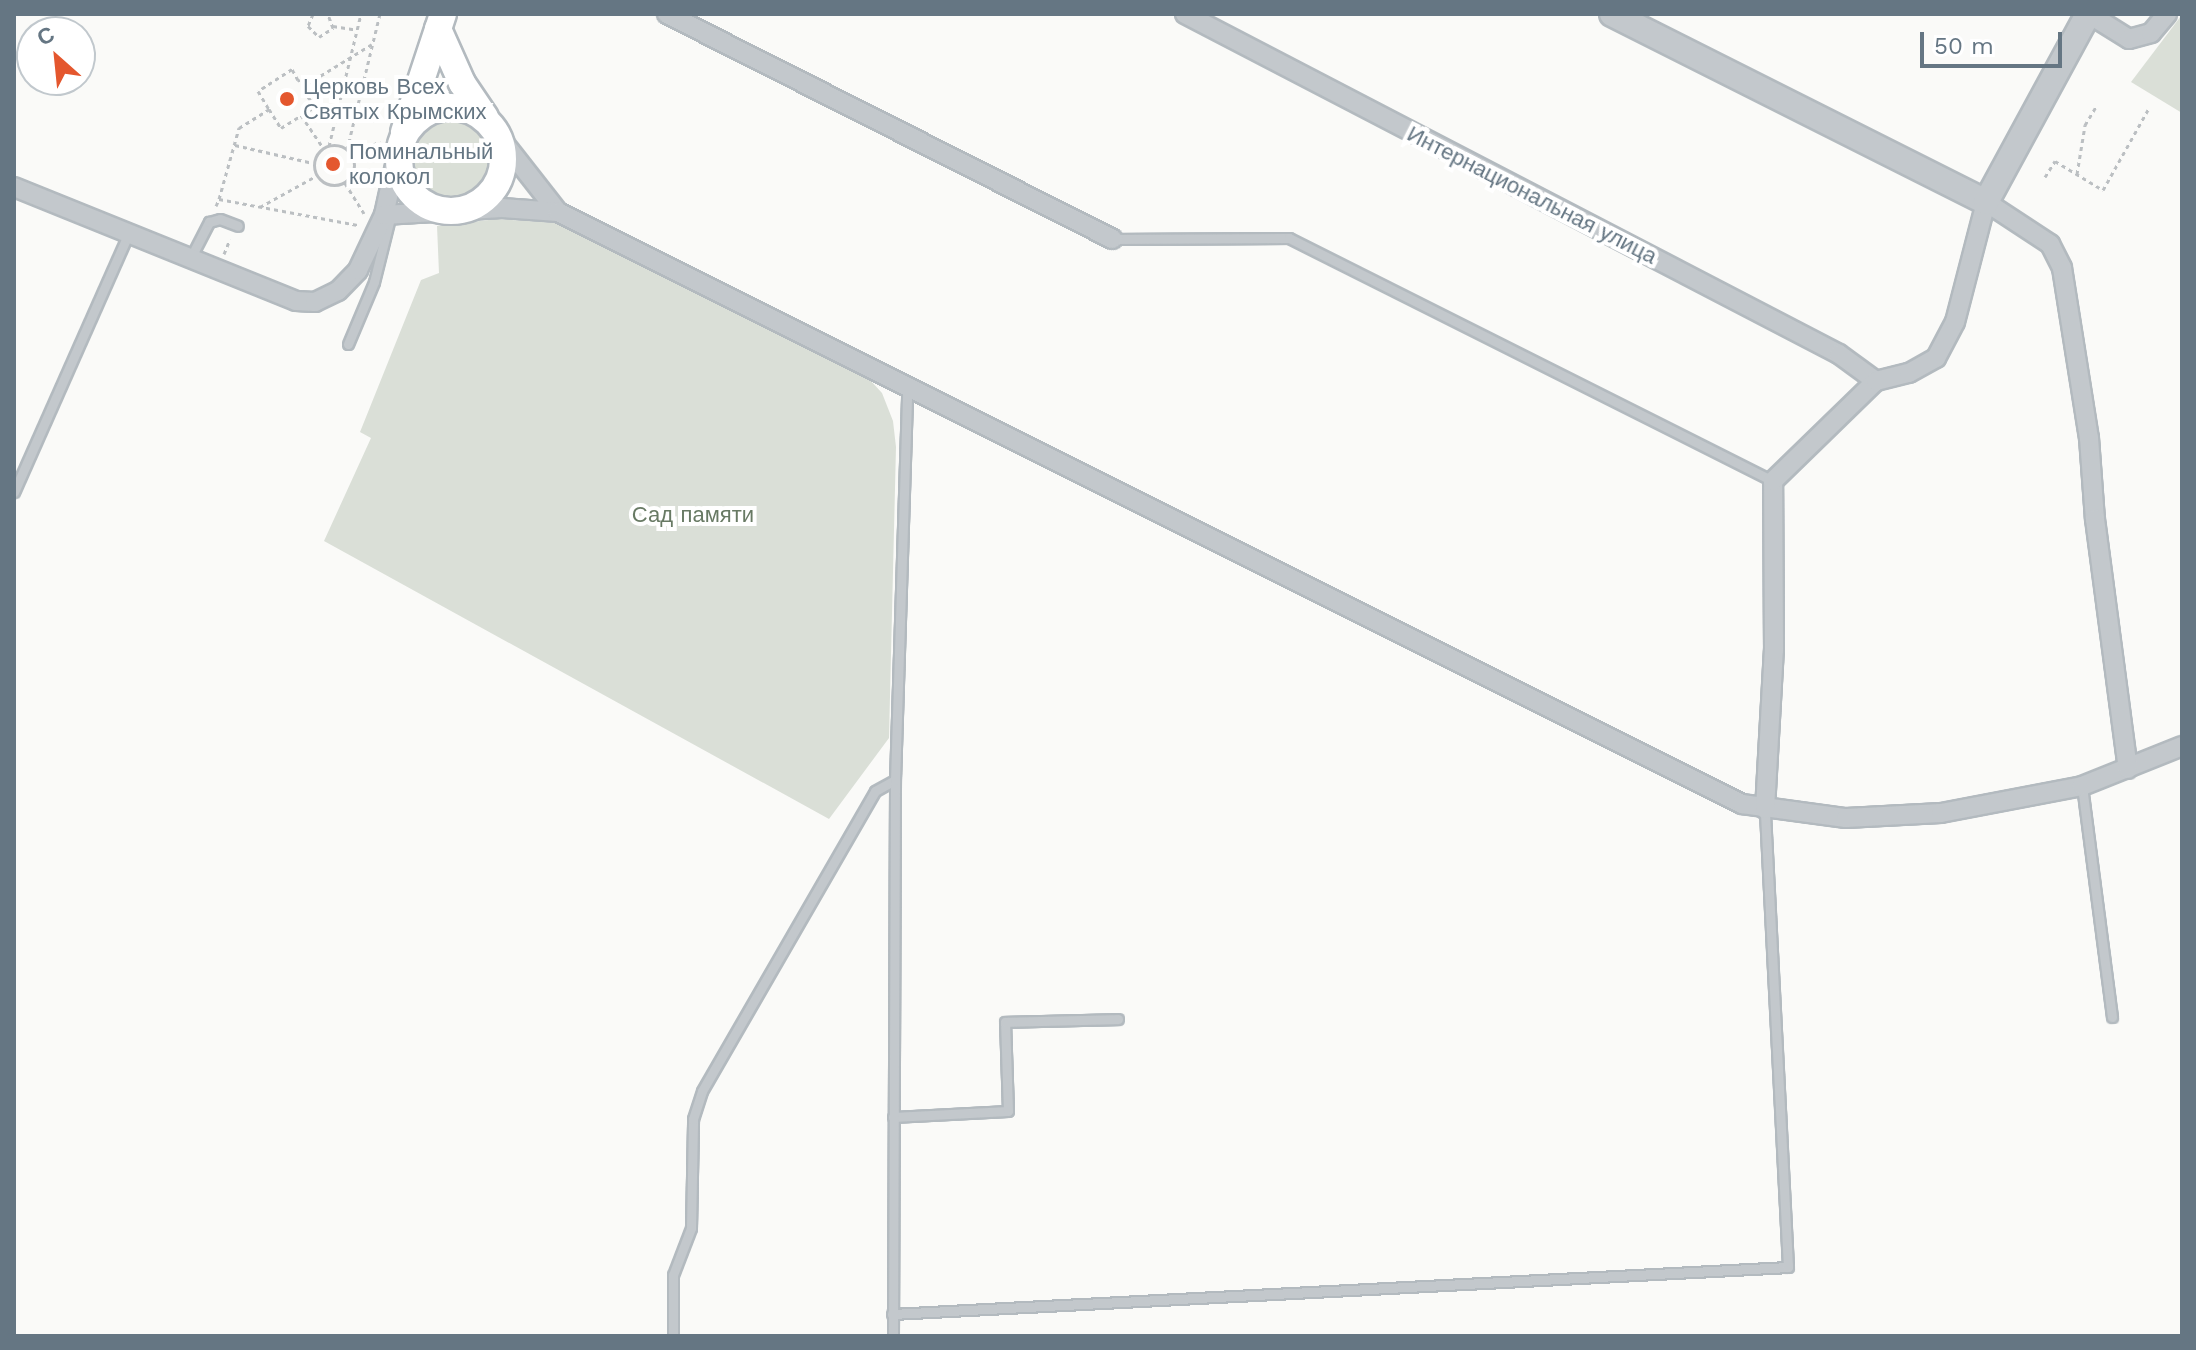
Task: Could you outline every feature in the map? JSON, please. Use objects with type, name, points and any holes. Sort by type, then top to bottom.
[{"type":"main road","points":[[441,22],[462,83],[496,133],[503,157],[498,181],[482,201],[459,210],[434,208],[412,195],[400,173],[396,140],[441,22]]},
{"type":"main road","points":[[396,140],[431,110],[443,107],[468,109],[489,123],[496,133]]},
{"type":"street","points":[[667,14],[1112,239]]},
{"type":"street","name":"Интернациональная улица","points":[[1185,14],[1825,347],[1876,381]]},
{"type":"street","points":[[1612,14],[1986,202],[2038,234],[2058,254],[2089,438],[2095,519],[2128,769]]},
{"type":"street","points":[[1765,809],[1774,650],[1773,481],[1876,381],[1909,373],[1936,358],[1955,322],[1986,202],[2098,16],[2129,39],[2141,39],[2151,33],[2167,14]]},
{"type":"street","points":[[496,133],[558,212]]},
{"type":"street","points":[[14,187],[296,301],[315,302],[338,291],[358,270],[379,220],[396,140]]},
{"type":"street","points":[[379,220],[502,208],[558,212],[1742,804],[1846,818],[1900,817],[2082,786],[2182,746]]},
{"type":"lane","points":[[190,259],[209,222],[220,219],[236,226]]},
{"type":"lane","points":[[348,344],[374,282],[379,220]]},
{"type":"lane","points":[[14,492],[128,235]]},
{"type":"lane","points":[[1112,239],[1289,238],[1773,481]]},
{"type":"lane","points":[[893,1336],[895,780],[907,389]]},
{"type":"lane","points":[[673,1336],[673,1275],[691,1228],[693,1119],[702,1091],[875,791],[895,780]]},
{"type":"lane","points":[[2082,786],[2112,1017]]},
{"type":"lane","points":[[892,1314],[1788,1267],[1765,809]]},
{"type":"lane","points":[[893,1117],[1008,1111],[1005,1022],[1118,1019]]},
{"type":"path","points":[[313,14],[308,26],[313,35],[325,36],[333,26]]},
{"type":"path","points":[[333,26],[329,15],[336,14]]},
{"type":"path","points":[[345,183],[326,184],[316,176],[314,163],[326,147],[361,14]]},
{"type":"path","points":[[347,150],[380,14]]},
{"type":"path","points":[[333,26],[357,30]]},
{"type":"path","points":[[307,84],[373,44]]},
{"type":"path","points":[[292,69],[298,80],[307,84],[307,95],[315,107],[281,128],[258,91],[292,69]]},
{"type":"path","points":[[2077,174],[2085,125],[2097,105]]},
{"type":"path","points":[[2045,177],[2055,161],[2103,190],[2149,108]]},
{"type":"path","points":[[209,222],[219,199],[239,128],[269,109]]},
{"type":"path","points":[[301,115],[326,147],[347,150],[352,156],[354,170],[345,183]]},
{"type":"path","points":[[352,156],[396,140]]},
{"type":"path","points":[[235,145],[314,163]]},
{"type":"path","points":[[354,170],[382,176]]},
{"type":"path","points":[[260,207],[316,176]]},
{"type":"path","points":[[345,183],[379,220]]},
{"type":"path","points":[[219,199],[260,207],[379,220]]},
{"type":"path","points":[[190,259],[212,254],[223,258],[236,226]]},
{"type":"green space","points":[[2182,16],[2182,113],[2131,82]]},
{"type":"green space","points":[[452,117],[468,120],[482,129],[491,143],[494,159],[491,175],[482,189],[468,198],[452,201],[436,198],[422,189],[413,175],[410,159],[413,143],[422,129],[436,120]]},
{"type":"green space","name":"Сад памяти","points":[[497,219],[558,223],[870,380],[882,393],[893,421],[896,447],[889,738],[829,819],[324,541],[371,438],[360,432],[421,280],[439,273],[437,226]]},
{"type":"place","name":"Церковь Всех Святых Крымских","points":[[287,99]]},
{"type":"place","name":"Поминальный колокол","points":[[333,164]]}]
